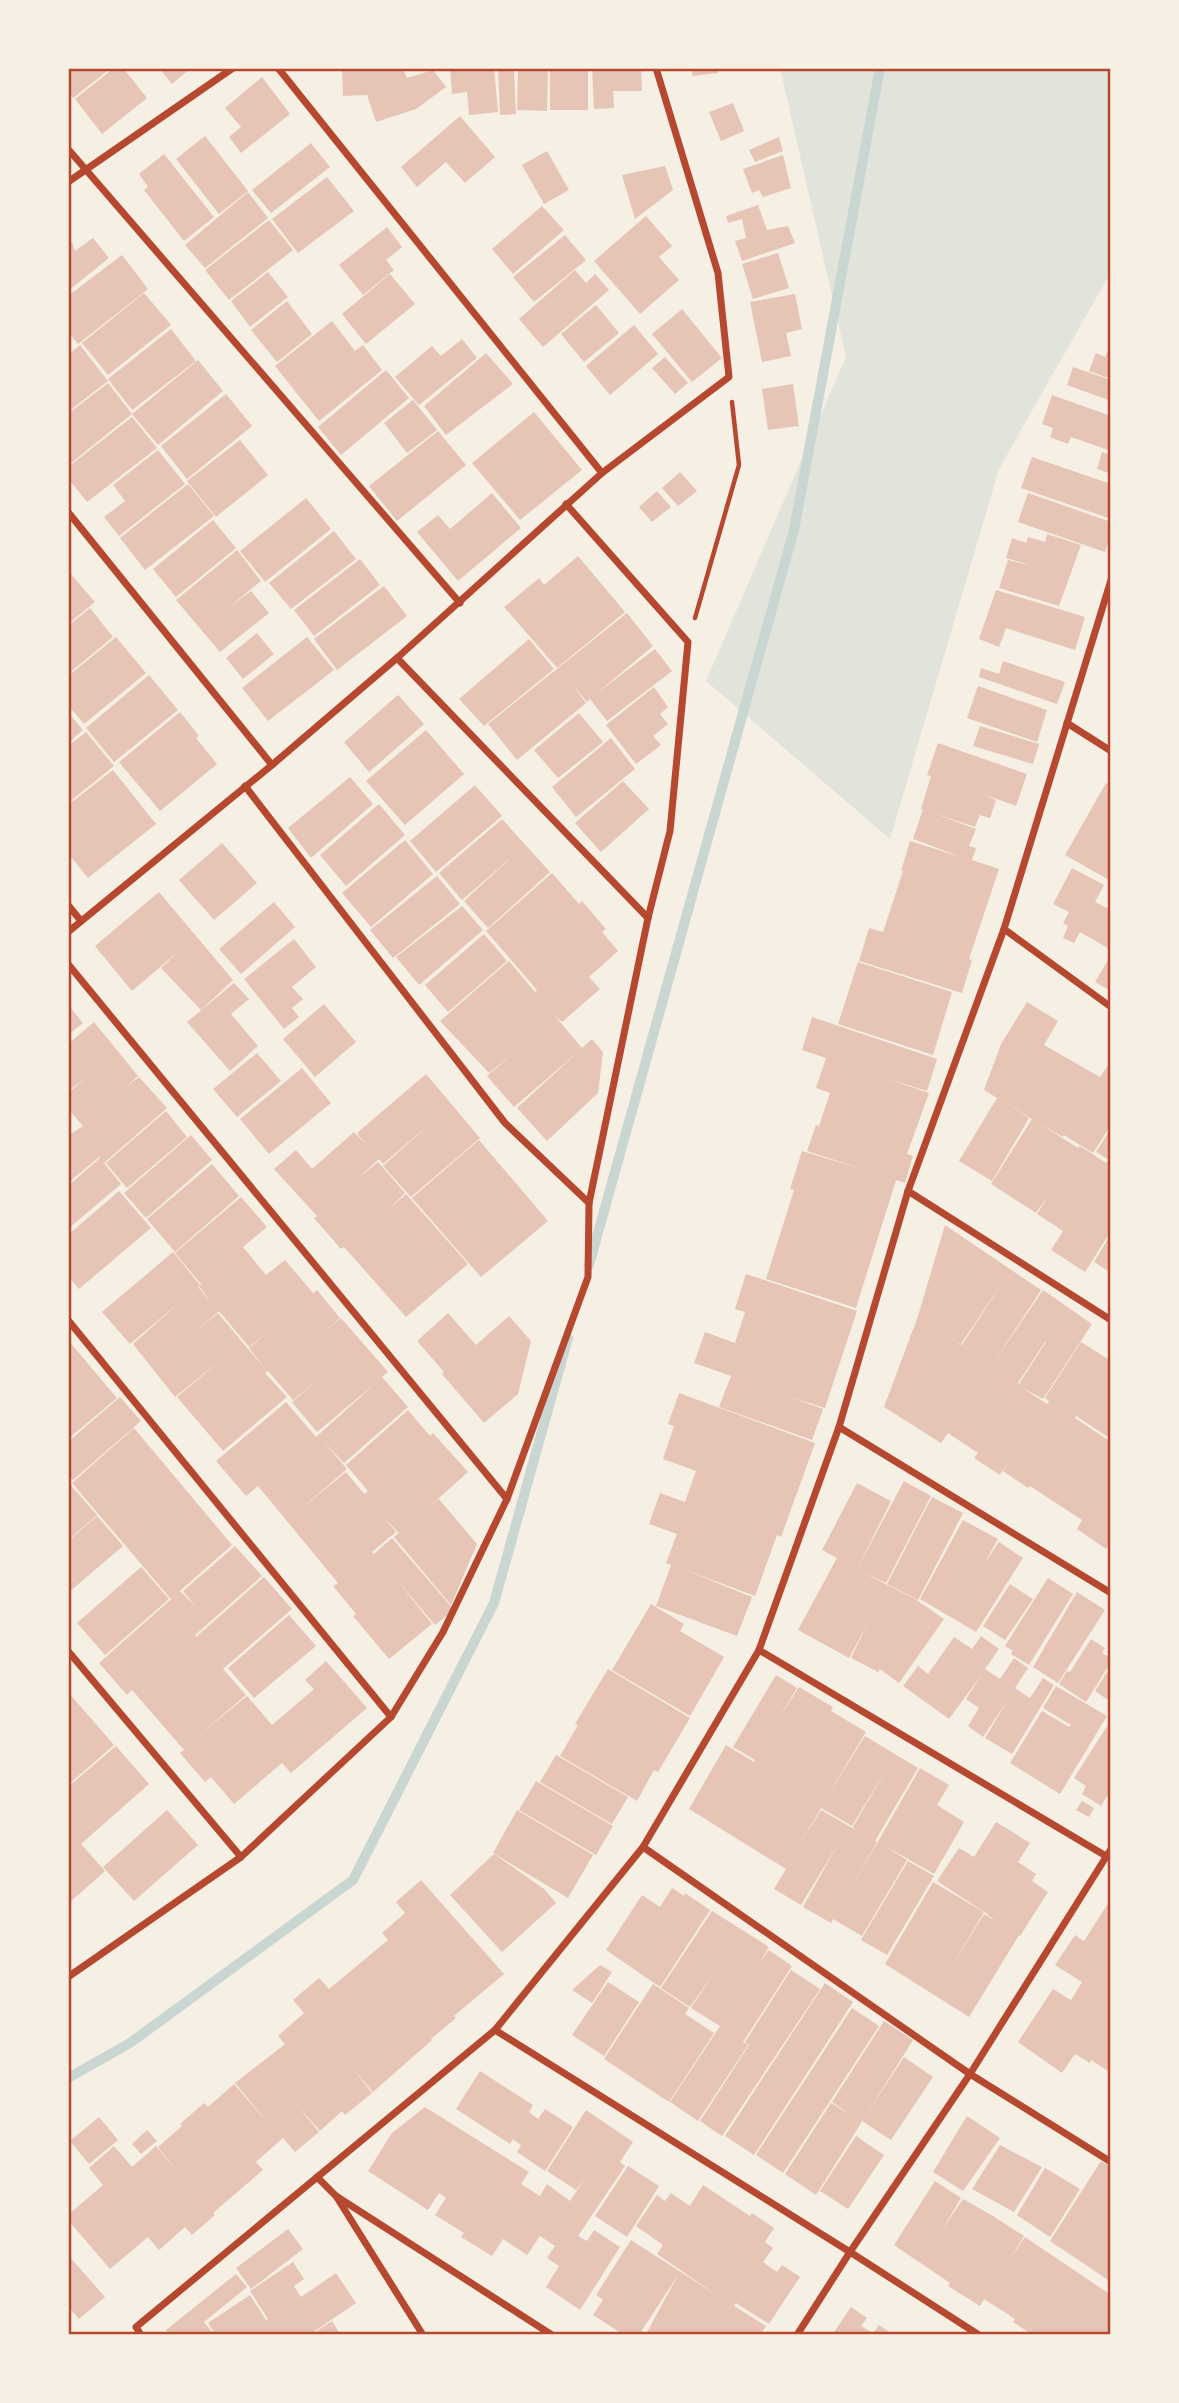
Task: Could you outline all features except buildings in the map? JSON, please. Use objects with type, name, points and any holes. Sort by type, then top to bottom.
[{"type":"street","points":[[68,182],[233,68]]},
{"type":"street","points":[[278,68],[602,473]]},
{"type":"street","points":[[68,932],[272,765],[397,658],[602,473],[729,377],[718,273],[656,68]]},
{"type":"street","points":[[68,149],[460,603]]},
{"type":"street","points":[[68,1977],[241,1857],[391,1717],[443,1632],[507,1499],[588,1276],[589,1203],[648,918],[670,831],[688,642],[566,504]]},
{"type":"street","points":[[68,512],[272,765]]},
{"type":"street","points":[[138,2331],[317,2177],[495,2030],[643,1847],[759,1650],[839,1427],[908,1191],[1004,929],[1111,580]]},
{"type":"street","points":[[397,658],[648,918]]},
{"type":"street","points":[[1067,723],[1111,751]]},
{"type":"street","points":[[245,786],[505,1123],[589,1203]]},
{"type":"street","points":[[68,905],[81,921]]},
{"type":"street","points":[[1004,929],[1111,1007]]},
{"type":"street","points":[[68,964],[507,1499]]},
{"type":"street","points":[[908,1191],[1111,1320]]},
{"type":"street","points":[[68,1320],[391,1717]]},
{"type":"street","points":[[839,1427],[1111,1593]]},
{"type":"street","points":[[759,1650],[1109,1855],[970,2074],[797,2335]]},
{"type":"street","points":[[68,1651],[241,1857]]},
{"type":"street","points":[[643,1847],[970,2074],[1111,2162]]},
{"type":"street","points":[[495,2030],[978,2335]]},
{"type":"street","points":[[317,2177],[336,2196],[552,2335]]},
{"type":"street","points":[[336,2196],[423,2335]]},
{"type":"path","points":[[688,642],[739,465],[729,377]]},
{"type":"shaded area","points":[[780,68],[1111,68],[1111,272],[999,469],[890,839],[706,681],[846,357]]},
{"type":"waterway","points":[[589,1265],[794,530],[880,68]]},
{"type":"waterway","points":[[68,2078],[130,2043],[353,1880],[494,1603],[568,1338]]}]
